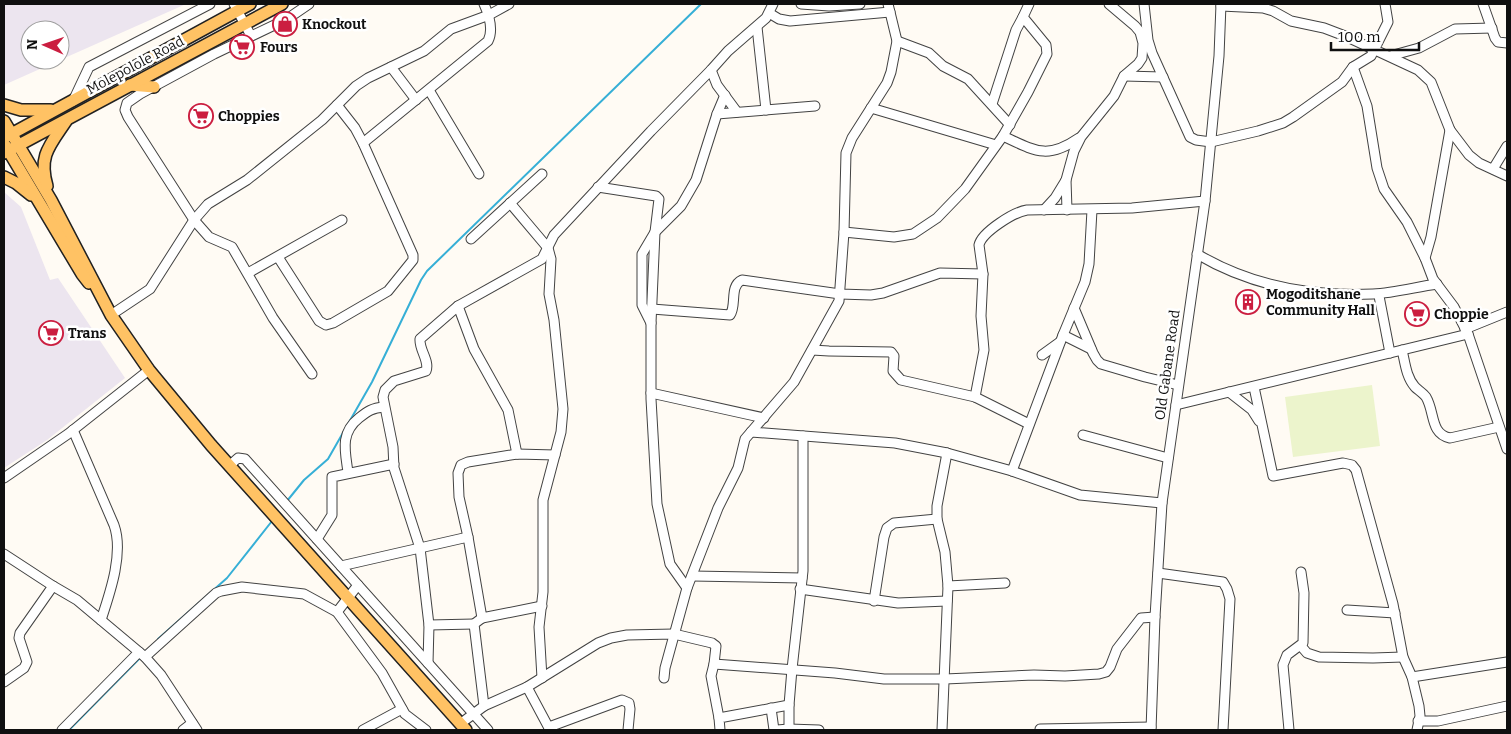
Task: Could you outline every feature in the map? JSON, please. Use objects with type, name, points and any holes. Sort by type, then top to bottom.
[{"type":"main road","name":"Molepolole Road","points":[[8,135],[72,101],[235,7],[250,4]]},
{"type":"main road","name":"Molepolole Road","points":[[5,149],[19,145],[282,4]]},
{"type":"main road","points":[[129,85],[154,86]]},
{"type":"main road","points":[[4,105],[21,110],[53,110]]},
{"type":"main road","points":[[51,200],[44,177],[44,159],[46,152],[68,118]]},
{"type":"main road","points":[[4,121],[8,135],[19,145],[51,200],[111,315],[149,370],[195,428],[463,727]]},
{"type":"main road","points":[[5,149],[82,274],[99,293]]},
{"type":"main road","points":[[4,177],[16,183],[38,200]]},
{"type":"street","points":[[72,101],[89,67],[210,4]]},
{"type":"street","points":[[309,4],[287,19],[130,100],[126,106],[126,113],[194,220],[209,236],[232,247],[273,318],[312,374]]},
{"type":"street","points":[[363,142],[488,41],[491,35],[489,15],[484,4]]},
{"type":"street","points":[[111,315],[150,289],[194,220],[208,204],[247,180],[322,120],[361,82],[424,51],[451,30],[489,15],[509,4]]},
{"type":"street","points":[[428,663],[429,626],[420,548],[395,473],[383,394],[397,380],[426,371],[428,366],[420,340],[458,306],[542,259],[554,235],[650,131],[733,46],[757,27],[769,13],[773,4]]},
{"type":"street","points":[[801,4],[829,6],[860,4],[860,15]]},
{"type":"street","points":[[992,104],[1016,30],[1029,4]]},
{"type":"street","points":[[1109,4],[1140,32],[1190,137],[1196,140],[1211,142],[1258,131],[1282,123],[1342,82],[1354,67],[1370,56],[1374,49],[1388,22],[1385,4]]},
{"type":"street","points":[[1483,4],[1498,42],[1507,43]]},
{"type":"street","points":[[1221,5],[1263,8],[1273,11],[1291,21],[1338,33],[1414,68],[1424,75],[1434,89],[1450,130],[1469,155],[1479,163],[1507,176]]},
{"type":"street","name":"Old Gabane Road","points":[[1151,729],[1162,503],[1205,201],[1219,56],[1221,5]]},
{"type":"street","points":[[1127,19],[1139,18],[1143,13],[1144,6]]},
{"type":"street","points":[[1003,136],[1029,148],[1047,151],[1066,147],[1080,137],[1114,96],[1124,76],[1140,61],[1145,42],[1144,6]]},
{"type":"street","points":[[235,7],[251,36]]},
{"type":"street","points":[[664,678],[665,668],[687,588],[718,508],[738,468],[745,439],[794,382],[836,308],[840,294],[844,232],[846,153],[852,138],[889,78],[897,41],[889,8],[860,15],[790,21],[779,19],[769,13]]},
{"type":"street","points":[[844,232],[901,237],[918,231],[937,218],[971,182],[1010,125],[1047,54],[1046,45],[1023,17]]},
{"type":"street","points":[[757,27],[766,110]]},
{"type":"street","points":[[1390,56],[1414,50],[1455,29],[1492,28]]},
{"type":"street","points":[[897,41],[929,53],[943,66],[968,79],[1010,125]]},
{"type":"street","points":[[1414,50],[1414,68]]},
{"type":"street","points":[[391,67],[416,100]]},
{"type":"street","points":[[1354,67],[1367,106],[1377,168],[1381,180],[1390,200],[1407,222],[1426,258],[1430,273],[1454,306],[1466,332],[1499,427],[1505,437],[1507,449]]},
{"type":"street","points":[[711,70],[715,80],[737,112]]},
{"type":"street","points":[[1124,76],[1163,77]]},
{"type":"street","points":[[429,90],[479,174]]},
{"type":"street","points":[[651,323],[642,306],[641,258],[655,232],[681,206],[696,180],[717,114],[725,96]]},
{"type":"street","points":[[278,257],[319,321],[326,325],[334,323],[388,291],[413,260],[413,255],[363,142],[337,104]]},
{"type":"street","points":[[717,114],[815,106]]},
{"type":"street","points":[[871,108],[996,145]]},
{"type":"street","points":[[1426,258],[1450,130]]},
{"type":"street","points":[[1067,210],[1066,180],[1069,165],[1080,137]]},
{"type":"street","points":[[1493,169],[1507,146]]},
{"type":"street","points":[[1055,150],[1069,165]]},
{"type":"street","points":[[471,239],[542,174]]},
{"type":"street","points":[[1044,210],[1055,198],[1066,180]]},
{"type":"street","points":[[598,187],[658,196],[651,323],[652,393],[658,509],[671,568],[687,588]]},
{"type":"street","points":[[975,397],[984,350],[981,316],[983,274],[979,244],[982,237],[1018,212],[1027,210],[1132,208],[1205,201]]},
{"type":"street","points":[[510,203],[548,248],[552,259],[550,294],[563,409],[561,432],[543,500],[544,553],[539,634],[542,678]]},
{"type":"street","points":[[1012,471],[1085,282],[1089,264],[1092,210]]},
{"type":"street","points":[[248,274],[342,220]]},
{"type":"street","points":[[1197,254],[1229,271],[1276,287],[1293,290],[1319,293],[1372,294],[1437,284]]},
{"type":"street","points":[[652,309],[730,315],[733,310],[735,286],[738,281],[742,280],[840,294],[872,295],[940,273],[983,274]]},
{"type":"street","points":[[1379,296],[1390,353]]},
{"type":"street","points":[[458,306],[474,349],[508,410],[517,454]]},
{"type":"street","points":[[1074,308],[1091,349],[1101,364],[1178,385]]},
{"type":"street","points":[[1176,405],[1402,350],[1466,332],[1507,312]]},
{"type":"street","points":[[1062,338],[1091,349]]},
{"type":"street","points":[[1042,355],[1062,338]]},
{"type":"street","points":[[812,350],[829,352],[891,352],[894,356],[893,371],[901,380],[975,397],[1029,424]]},
{"type":"street","points":[[1402,350],[1408,378],[1426,397],[1438,432],[1443,437],[1450,438],[1499,427]]},
{"type":"street","points":[[4,478],[73,430],[149,370]]},
{"type":"street","points":[[1254,387],[1272,476],[1344,463],[1352,465],[1356,470],[1395,613],[1403,657],[1412,676],[1420,711],[1417,726],[1507,706]]},
{"type":"street","points":[[1228,392],[1252,410],[1261,425]]},
{"type":"street","points":[[652,393],[764,418]]},
{"type":"street","points":[[348,472],[345,447],[350,426],[370,409],[384,407]]},
{"type":"street","points":[[73,430],[117,536],[114,579],[101,620]]},
{"type":"street","points":[[750,432],[883,442],[947,453],[1012,471],[1080,496],[1162,503]]},
{"type":"street","points":[[1083,435],[1168,458]]},
{"type":"street","points":[[789,729],[792,669],[802,578],[803,436]]},
{"type":"street","points":[[942,730],[948,586],[945,552],[937,519],[938,498],[947,453]]},
{"type":"street","points":[[484,706],[478,621],[468,537],[459,497],[459,468],[468,462],[517,454],[555,454]]},
{"type":"street","points":[[229,466],[238,458],[245,459],[488,730]]},
{"type":"street","points":[[317,540],[332,515],[332,478],[348,472],[394,464]]},
{"type":"street","points":[[874,600],[884,537],[888,528],[894,522],[937,519]]},
{"type":"street","points":[[341,566],[468,537]]},
{"type":"street","points":[[4,554],[78,600],[142,654],[161,675],[195,727],[183,730]]},
{"type":"street","points":[[1289,730],[1284,660],[1287,655],[1303,643],[1305,611],[1301,572]]},
{"type":"street","points":[[1158,573],[1223,582],[1227,589],[1230,599],[1223,730]]},
{"type":"street","points":[[692,576],[802,578]]},
{"type":"street","points":[[948,586],[1005,583]]},
{"type":"street","points":[[337,612],[358,585]]},
{"type":"street","points":[[4,682],[24,668],[27,662],[19,638],[20,633],[53,586]]},
{"type":"street","points":[[62,730],[142,654],[221,590],[242,587],[304,594],[337,612],[382,673],[408,717],[426,730]]},
{"type":"street","points":[[800,589],[898,603],[947,601]]},
{"type":"street","points":[[429,626],[478,621],[542,606]]},
{"type":"street","points":[[1347,610],[1395,613]]},
{"type":"street","points":[[714,664],[792,669],[884,679],[1099,674],[1106,672],[1110,667],[1117,649],[1141,618],[1155,616]]},
{"type":"street","points":[[463,727],[484,706],[527,687],[598,643],[627,635],[674,634],[714,644],[716,648],[711,676],[720,730]]},
{"type":"street","points":[[1301,646],[1307,653],[1313,656],[1403,657]]},
{"type":"street","points":[[1412,676],[1507,662]]},
{"type":"street","points":[[527,687],[549,729],[622,700],[629,703],[628,730]]},
{"type":"street","points":[[719,718],[789,706]]},
{"type":"street","points":[[771,708],[776,730],[819,730]]},
{"type":"street","points":[[364,730],[402,709]]},
{"type":"street","points":[[1040,729],[1151,729]]},
{"type":"shaded area","points":[[4,4],[186,4],[70,56],[70,20],[20,20],[20,70],[38,70],[4,85]]},
{"type":"shaded area","points":[[4,192],[21,207],[50,280],[58,278],[125,378],[47,440],[4,468]]},
{"type":"green space","points":[[1372,385],[1380,446],[1293,457],[1285,397]]},
{"type":"waterway","points":[[287,501],[304,480],[328,459],[372,382],[427,271],[701,4]]},
{"type":"waterway","points":[[158,639],[227,578],[272,521]]},
{"type":"waterway","points":[[69,730],[140,658]]},
{"type":"place","name":"Knockout","points":[[285,24]]},
{"type":"place","name":"Fours","points":[[242,47]]},
{"type":"place","name":"Choppies","points":[[201,116]]},
{"type":"place","name":"Mogoditshane Community Hall","points":[[1248,302]]},
{"type":"place","name":"Choppie","points":[[1417,314]]},
{"type":"place","name":"Trans","points":[[51,333]]}]
